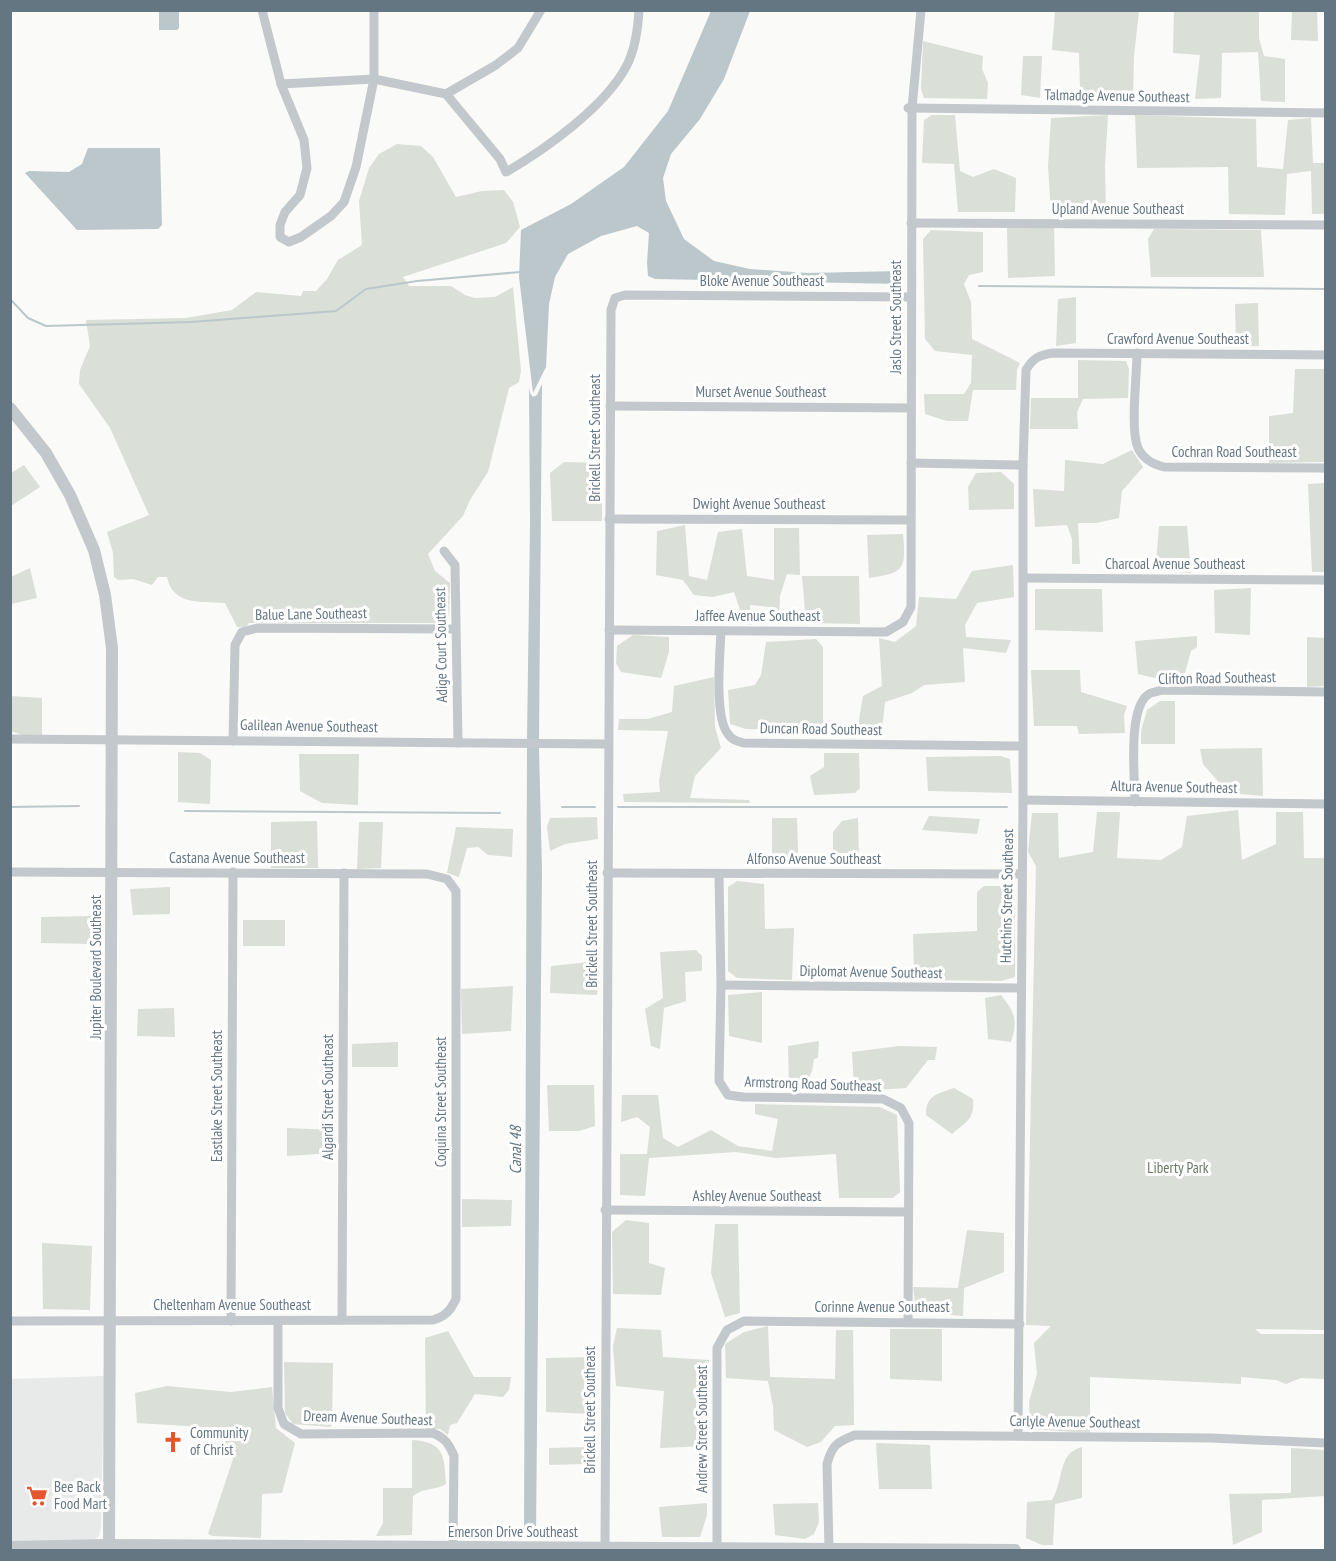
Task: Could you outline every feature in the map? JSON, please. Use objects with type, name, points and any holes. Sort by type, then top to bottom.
[{"type":"street","points":[[262,10],[281,84],[304,140],[307,168],[300,195],[285,212],[280,225],[280,237],[289,242],[302,237],[331,216],[344,202],[356,167],[374,79],[374,10]]},
{"type":"street","points":[[446,94],[496,65],[518,48],[541,10]]},
{"type":"street","points":[[281,84],[374,79],[446,94],[500,159],[506,172],[550,143],[600,102],[627,64],[638,26],[639,10]]},
{"type":"street","name":"Jaslo Street Southeast","points":[[903,622],[911,607],[909,520],[911,463],[910,108],[921,10]]},
{"type":"street","name":"Talmadge Avenue Southeast","points":[[910,108],[1326,113]]},
{"type":"street","name":"Upland Avenue Southeast","points":[[911,223],[1326,225]]},
{"type":"street","name":"Bloke Avenue Southeast","points":[[615,298],[625,295],[910,297]]},
{"type":"street","name":"Brickell Street Southeast","points":[[605,1549],[610,310],[615,298]]},
{"type":"street","name":"Crawford Avenue Southeast","points":[[1032,360],[1041,354],[1053,352],[1326,355]]},
{"type":"street","name":"Cochran Road Southeast","points":[[1137,353],[1135,433],[1137,447],[1154,465],[1164,467],[1326,468]]},
{"type":"street","name":"Hutchins Street Southeast","points":[[1018,1436],[1024,383],[1026,370],[1032,360]]},
{"type":"street","name":"Murset Avenue Southeast","points":[[610,405],[911,408]]},
{"type":"street","name":"Jupiter Boulevard Southeast","points":[[10,408],[46,453],[70,495],[94,550],[105,595],[112,648],[109,1548]]},
{"type":"street","points":[[911,463],[1023,465]]},
{"type":"street","name":"Dwight Avenue Southeast","points":[[609,519],[909,520]]},
{"type":"street","name":"Adige Court Southeast","points":[[444,551],[455,565],[458,743]]},
{"type":"street","name":"Charcoal Avenue Southeast","points":[[1023,578],[1326,580]]},
{"type":"street","name":"Jaffee Avenue Southeast","points":[[609,630],[886,632],[903,622]]},
{"type":"street","name":"Balue Lane Southeast","points":[[233,741],[235,645],[242,632],[257,628],[455,629]]},
{"type":"street","name":"Duncan Road Southeast","points":[[721,631],[719,711],[726,733],[734,740],[744,743],[1022,746]]},
{"type":"street","name":"Clifton Road Southeast","points":[[1135,802],[1135,720],[1139,706],[1148,694],[1162,690],[1326,692]]},
{"type":"street","name":"Galilean Avenue Southeast","points":[[10,739],[607,744]]},
{"type":"street","name":"Altura Avenue Southeast","points":[[1023,800],[1326,804]]},
{"type":"street","name":"Castana Avenue Southeast","points":[[10,872],[427,874],[447,879],[456,891]]},
{"type":"street","name":"Eastlake Street Southeast","points":[[231,1320],[233,872]]},
{"type":"street","name":"Algardi Street Southeast","points":[[342,1320],[344,873]]},
{"type":"street","name":"Alfonso Avenue Southeast","points":[[607,873],[1022,874]]},
{"type":"street","name":"Armstrong Road Southeast","points":[[719,874],[721,985],[719,1081],[728,1095],[883,1099],[901,1108],[909,1124],[908,1322]]},
{"type":"street","name":"Coquina Street Southeast","points":[[450,1311],[456,1299],[456,891]]},
{"type":"street","name":"Diplomat Avenue Southeast","points":[[721,985],[1021,988]]},
{"type":"street","name":"Ashley Avenue Southeast","points":[[605,1210],[908,1212]]},
{"type":"street","name":"Cheltenham Avenue Southeast","points":[[10,1321],[433,1320],[444,1317],[450,1311]]},
{"type":"street","name":"Dream Avenue Southeast","points":[[278,1321],[278,1408],[284,1424],[301,1434],[433,1433],[450,1444],[454,1456],[453,1548]]},
{"type":"street","name":"Corinne Avenue Southeast","points":[[744,1321],[1020,1324]]},
{"type":"street","name":"Andrew Street Southeast","points":[[717,1549],[717,1348],[727,1330],[744,1321]]},
{"type":"street","name":"Carlyle Avenue Southeast","points":[[829,1550],[827,1464],[830,1451],[838,1442],[855,1435],[1326,1443]]},
{"type":"street","name":"Emerson Drive Southeast","points":[[10,1547],[1015,1551]]},
{"type":"shaded area","points":[[159,11],[179,11],[179,28],[159,30]]},
{"type":"shaded area","points":[[711,11],[750,11],[724,79],[700,119],[671,154],[663,178],[666,201],[684,239],[714,261],[750,269],[807,273],[900,271],[900,284],[655,279],[648,276],[649,233],[637,226],[601,236],[568,254],[555,277],[549,304],[546,367],[533,393],[519,277],[521,230],[571,204],[624,167],[668,111]]},
{"type":"shaded area","points":[[88,148],[160,148],[162,225],[158,229],[77,230],[25,173],[29,171],[69,172],[82,164]]},
{"type":"shaded area","points":[[542,384],[539,739],[527,739],[529,386],[533,397],[537,395]]},
{"type":"shaded area","points":[[527,747],[539,748],[542,870],[536,1536],[524,1536]]},
{"type":"shaded area","points":[[104,1376],[99,1536],[93,1541],[11,1542],[10,1379]]},
{"type":"green space","points":[[1055,11],[1139,11],[1134,56],[1133,101],[1076,101],[1080,88],[1079,53],[1052,50]]},
{"type":"green space","points":[[1174,11],[1259,11],[1259,38],[1264,56],[1285,59],[1285,102],[1261,101],[1258,52],[1222,53],[1221,98],[1195,99],[1200,55],[1173,53]]},
{"type":"green space","points":[[1292,11],[1317,11],[1318,41],[1291,40]]},
{"type":"green space","points":[[923,41],[983,56],[982,69],[988,83],[987,99],[924,98],[921,89]]},
{"type":"green space","points":[[1023,56],[1042,56],[1040,98],[1021,95]]},
{"type":"green space","points":[[932,115],[955,115],[960,171],[973,177],[994,169],[1016,178],[1015,212],[958,212],[954,164],[922,163],[924,120]]},
{"type":"green space","points":[[1108,115],[1105,166],[1106,214],[1051,214],[1048,166],[1051,118]]},
{"type":"green space","points":[[1135,115],[1256,119],[1257,167],[1283,169],[1288,120],[1311,118],[1313,163],[1325,163],[1325,214],[1312,214],[1311,171],[1287,174],[1285,215],[1229,214],[1228,167],[1137,168]]},
{"type":"green space","points":[[397,144],[421,146],[433,157],[456,197],[482,191],[504,190],[513,202],[520,227],[506,243],[403,277],[409,286],[451,286],[475,298],[495,297],[513,287],[521,371],[519,382],[509,388],[488,472],[470,500],[463,516],[428,554],[435,571],[450,583],[449,617],[441,623],[249,623],[246,627],[237,627],[225,603],[198,602],[182,597],[175,593],[167,577],[158,577],[152,585],[133,579],[118,580],[114,577],[113,553],[107,532],[149,515],[110,428],[79,384],[80,370],[90,346],[86,320],[186,318],[232,310],[256,292],[301,296],[303,291],[316,291],[327,279],[338,260],[362,245],[359,201],[369,168],[379,154]]},
{"type":"green space","points":[[1054,227],[1055,276],[1008,278],[1007,228]]},
{"type":"green space","points":[[1154,229],[1261,230],[1264,277],[1151,277],[1148,239]]},
{"type":"green space","points":[[931,230],[983,232],[983,272],[969,275],[964,284],[971,302],[972,339],[1020,363],[1017,370],[1016,390],[973,390],[968,421],[947,421],[925,414],[924,394],[964,394],[971,383],[972,355],[935,351],[925,339],[923,239]]},
{"type":"green space","points":[[1076,297],[1076,343],[1056,346],[1058,299]]},
{"type":"green space","points":[[1258,303],[1259,346],[1236,347],[1235,304]]},
{"type":"green space","points":[[1078,360],[1126,361],[1129,369],[1128,398],[1083,399],[1077,412],[1078,429],[1030,429],[1031,398],[1078,398]]},
{"type":"green space","points":[[1295,369],[1325,369],[1325,462],[1269,463],[1269,416],[1293,413]]},
{"type":"green space","points":[[1132,450],[1143,467],[1122,491],[1119,518],[1096,523],[1078,523],[1080,564],[1072,564],[1072,539],[1067,525],[1035,527],[1033,489],[1064,491],[1065,460],[1103,464]]},
{"type":"green space","points":[[564,462],[602,463],[602,521],[552,521],[550,473]]},
{"type":"green space","points":[[24,465],[40,487],[11,506],[11,473]]},
{"type":"green space","points":[[1001,472],[1014,484],[1014,509],[969,510],[968,487],[976,473]]},
{"type":"green space","points":[[1325,483],[1325,572],[1312,572],[1308,484]]},
{"type":"green space","points":[[685,525],[689,576],[707,580],[718,532],[742,529],[747,576],[774,580],[774,528],[799,528],[800,575],[787,574],[780,596],[779,622],[771,623],[771,607],[750,605],[751,625],[744,622],[734,592],[713,597],[694,595],[683,580],[656,575],[657,531]]},
{"type":"green space","points":[[1159,526],[1187,526],[1191,573],[1163,571],[1156,563]]},
{"type":"green space","points":[[903,534],[904,555],[901,567],[890,574],[869,578],[867,535]]},
{"type":"green space","points":[[1013,565],[1014,597],[977,603],[965,625],[966,637],[1011,640],[1006,653],[963,648],[965,682],[924,685],[912,693],[885,702],[882,729],[857,732],[863,696],[882,686],[879,638],[895,642],[916,626],[919,597],[956,599],[972,571]]},
{"type":"green space","points":[[30,568],[37,598],[11,604],[11,577]]},
{"type":"green space","points":[[802,576],[859,576],[860,624],[806,623]]},
{"type":"green space","points":[[1251,588],[1250,635],[1215,633],[1214,590]]},
{"type":"green space","points":[[1035,589],[1102,589],[1103,632],[1035,630]]},
{"type":"green space","points":[[633,635],[669,637],[669,652],[661,678],[621,672],[616,663],[617,646]]},
{"type":"green space","points":[[1197,636],[1197,647],[1191,651],[1185,673],[1167,681],[1138,674],[1135,641]]},
{"type":"green space","points":[[1307,637],[1325,638],[1325,686],[1307,687]]},
{"type":"green space","points":[[816,639],[823,647],[823,731],[746,729],[730,724],[728,690],[755,685],[761,675],[766,642]]},
{"type":"green space","points":[[1031,670],[1080,670],[1081,692],[1127,706],[1124,715],[1125,733],[1079,734],[1077,726],[1034,726]]},
{"type":"green space","points":[[714,677],[715,727],[721,748],[695,776],[690,798],[749,800],[750,803],[624,802],[623,794],[660,792],[659,781],[668,731],[618,730],[619,719],[648,719],[672,712],[674,686]]},
{"type":"green space","points":[[10,696],[42,698],[42,735],[22,735],[11,731]]},
{"type":"green space","points":[[1160,701],[1175,701],[1175,744],[1141,744],[1141,731],[1147,710]]},
{"type":"green space","points":[[1262,748],[1263,796],[1228,793],[1203,764],[1200,749]]},
{"type":"green space","points":[[178,752],[200,753],[211,760],[210,804],[178,802]]},
{"type":"green space","points":[[824,753],[859,753],[860,788],[855,793],[814,795],[810,776],[824,767]]},
{"type":"green space","points":[[299,754],[359,754],[358,805],[322,803],[300,791]]},
{"type":"green space","points":[[1000,756],[1010,759],[1012,793],[928,791],[926,757]]},
{"type":"green space","name":"Liberty Park","points":[[1238,810],[1242,860],[1276,844],[1276,812],[1303,812],[1304,858],[1326,858],[1325,1330],[1255,1329],[1261,1334],[1325,1334],[1325,1379],[1301,1378],[1286,1384],[1276,1380],[1241,1377],[1241,1384],[1090,1377],[1090,1433],[1030,1429],[1029,1402],[1037,1374],[1034,1343],[1051,1326],[1026,1325],[1036,866],[1028,852],[1032,813],[1058,813],[1059,858],[1093,852],[1097,812],[1120,812],[1117,858],[1161,860],[1182,847],[1187,816]]},
{"type":"green space","points":[[929,816],[980,819],[977,834],[922,830]]},
{"type":"green space","points":[[597,817],[598,839],[565,844],[550,851],[547,827],[550,818]]},
{"type":"green space","points":[[772,818],[797,818],[798,851],[795,864],[772,863]]},
{"type":"green space","points":[[858,818],[859,861],[833,860],[833,832],[842,821]]},
{"type":"green space","points":[[317,821],[318,868],[271,868],[271,822]]},
{"type":"green space","points":[[359,822],[383,822],[381,868],[357,869]]},
{"type":"green space","points":[[456,827],[513,829],[512,857],[488,855],[478,847],[467,848],[459,877],[447,873]]},
{"type":"green space","points":[[737,881],[764,884],[765,929],[794,928],[792,980],[737,978],[728,971],[728,887]]},
{"type":"green space","points":[[984,886],[1003,886],[1015,895],[1015,977],[1001,981],[924,980],[914,971],[913,934],[977,931],[977,892]]},
{"type":"green space","points":[[170,887],[170,914],[133,915],[130,889]]},
{"type":"green space","points":[[92,916],[91,944],[41,943],[41,917]]},
{"type":"green space","points":[[243,920],[285,920],[285,946],[243,946]]},
{"type":"green space","points":[[696,950],[702,956],[702,971],[685,972],[686,1001],[664,1008],[660,1049],[651,1046],[645,1009],[663,998],[660,952]]},
{"type":"green space","points":[[600,961],[597,995],[550,993],[551,966]]},
{"type":"green space","points":[[513,986],[511,1031],[462,1034],[461,989]]},
{"type":"green space","points":[[762,992],[762,1043],[729,1036],[728,995]]},
{"type":"green space","points":[[1001,995],[1014,1017],[1011,1042],[988,1039],[985,998]]},
{"type":"green space","points":[[174,1008],[175,1037],[137,1036],[138,1009]]},
{"type":"green space","points":[[819,1041],[818,1058],[814,1059],[806,1084],[789,1090],[788,1046]]},
{"type":"green space","points":[[398,1042],[398,1067],[352,1067],[352,1044]]},
{"type":"green space","points":[[899,1046],[937,1047],[935,1060],[928,1060],[906,1088],[876,1090],[854,1085],[852,1052]]},
{"type":"green space","points":[[547,1085],[594,1085],[595,1126],[579,1131],[549,1131]]},
{"type":"green space","points":[[954,1088],[973,1099],[973,1111],[968,1120],[952,1134],[926,1115],[930,1099]]},
{"type":"green space","points":[[622,1095],[658,1095],[663,1138],[678,1147],[711,1130],[738,1146],[772,1151],[778,1119],[755,1114],[755,1104],[880,1107],[897,1115],[900,1192],[893,1198],[839,1198],[836,1154],[776,1158],[736,1152],[649,1158],[645,1196],[620,1195],[620,1154],[647,1154],[650,1127],[637,1117],[621,1122]]},
{"type":"green space","points":[[287,1128],[334,1130],[334,1153],[287,1156]]},
{"type":"green space","points":[[462,1199],[512,1200],[511,1226],[462,1227]]},
{"type":"green space","points":[[626,1220],[649,1223],[649,1263],[665,1268],[661,1295],[613,1294],[612,1232]]},
{"type":"green space","points":[[715,1224],[738,1224],[740,1313],[725,1317],[711,1273]]},
{"type":"green space","points":[[967,1230],[1004,1233],[1004,1272],[964,1288],[963,1316],[925,1313],[915,1303],[913,1287],[958,1288]]},
{"type":"green space","points":[[42,1243],[92,1246],[90,1310],[43,1309]]},
{"type":"green space","points":[[768,1326],[770,1377],[835,1379],[836,1330],[853,1330],[854,1425],[835,1426],[821,1442],[807,1447],[774,1430],[773,1406],[768,1381],[726,1378],[725,1344],[744,1332]]},
{"type":"green space","points":[[617,1328],[661,1330],[663,1357],[709,1360],[708,1446],[660,1448],[664,1391],[616,1386],[613,1346]]},
{"type":"green space","points":[[890,1329],[942,1329],[942,1381],[890,1379]]},
{"type":"green space","points":[[448,1331],[474,1377],[511,1377],[509,1390],[503,1397],[475,1394],[457,1423],[450,1425],[448,1435],[440,1429],[426,1429],[425,1338]]},
{"type":"green space","points":[[596,1357],[593,1414],[546,1412],[546,1358]]},
{"type":"green space","points":[[284,1362],[333,1363],[332,1425],[330,1427],[293,1424],[285,1413]]},
{"type":"green space","points":[[167,1386],[231,1392],[272,1387],[276,1428],[295,1443],[282,1493],[262,1494],[261,1538],[208,1534],[233,1459],[219,1428],[137,1423],[135,1393]]},
{"type":"green space","points":[[412,1440],[431,1444],[441,1452],[446,1484],[413,1496],[412,1535],[376,1536],[383,1523],[383,1488],[412,1488]]},
{"type":"green space","points":[[876,1443],[930,1445],[932,1489],[879,1489]]},
{"type":"green space","points":[[585,1447],[588,1451],[588,1461],[583,1464],[549,1465],[549,1448]]},
{"type":"green space","points":[[1082,1447],[1082,1498],[1055,1504],[1053,1545],[1042,1545],[1026,1538],[1027,1502],[1052,1500],[1068,1455]]},
{"type":"green space","points":[[1291,1448],[1325,1450],[1325,1496],[1262,1500],[1262,1532],[1233,1545],[1229,1494],[1291,1493]]},
{"type":"green space","points":[[707,1503],[707,1515],[700,1537],[662,1537],[659,1507]]},
{"type":"green space","points":[[818,1503],[819,1522],[814,1534],[805,1539],[775,1535],[773,1504]]},
{"type":"waterway","points":[[10,299],[28,318],[46,326],[191,322],[336,311],[366,289],[417,281],[520,272]]},
{"type":"waterway","points":[[979,286],[1326,289]]},
{"type":"waterway","points":[[10,807],[79,806]]},
{"type":"waterway","points":[[562,807],[595,807]]},
{"type":"waterway","points":[[618,807],[1007,807]]},
{"type":"waterway","points":[[185,811],[500,813]]},
{"type":"place","name":"Community of Christ","points":[[173,1442]]},
{"type":"place","name":"Bee Back Food Mart","points":[[37,1496]]},
{"type":"water label","name":"Canal 48","points":[[515,1150]]}]
